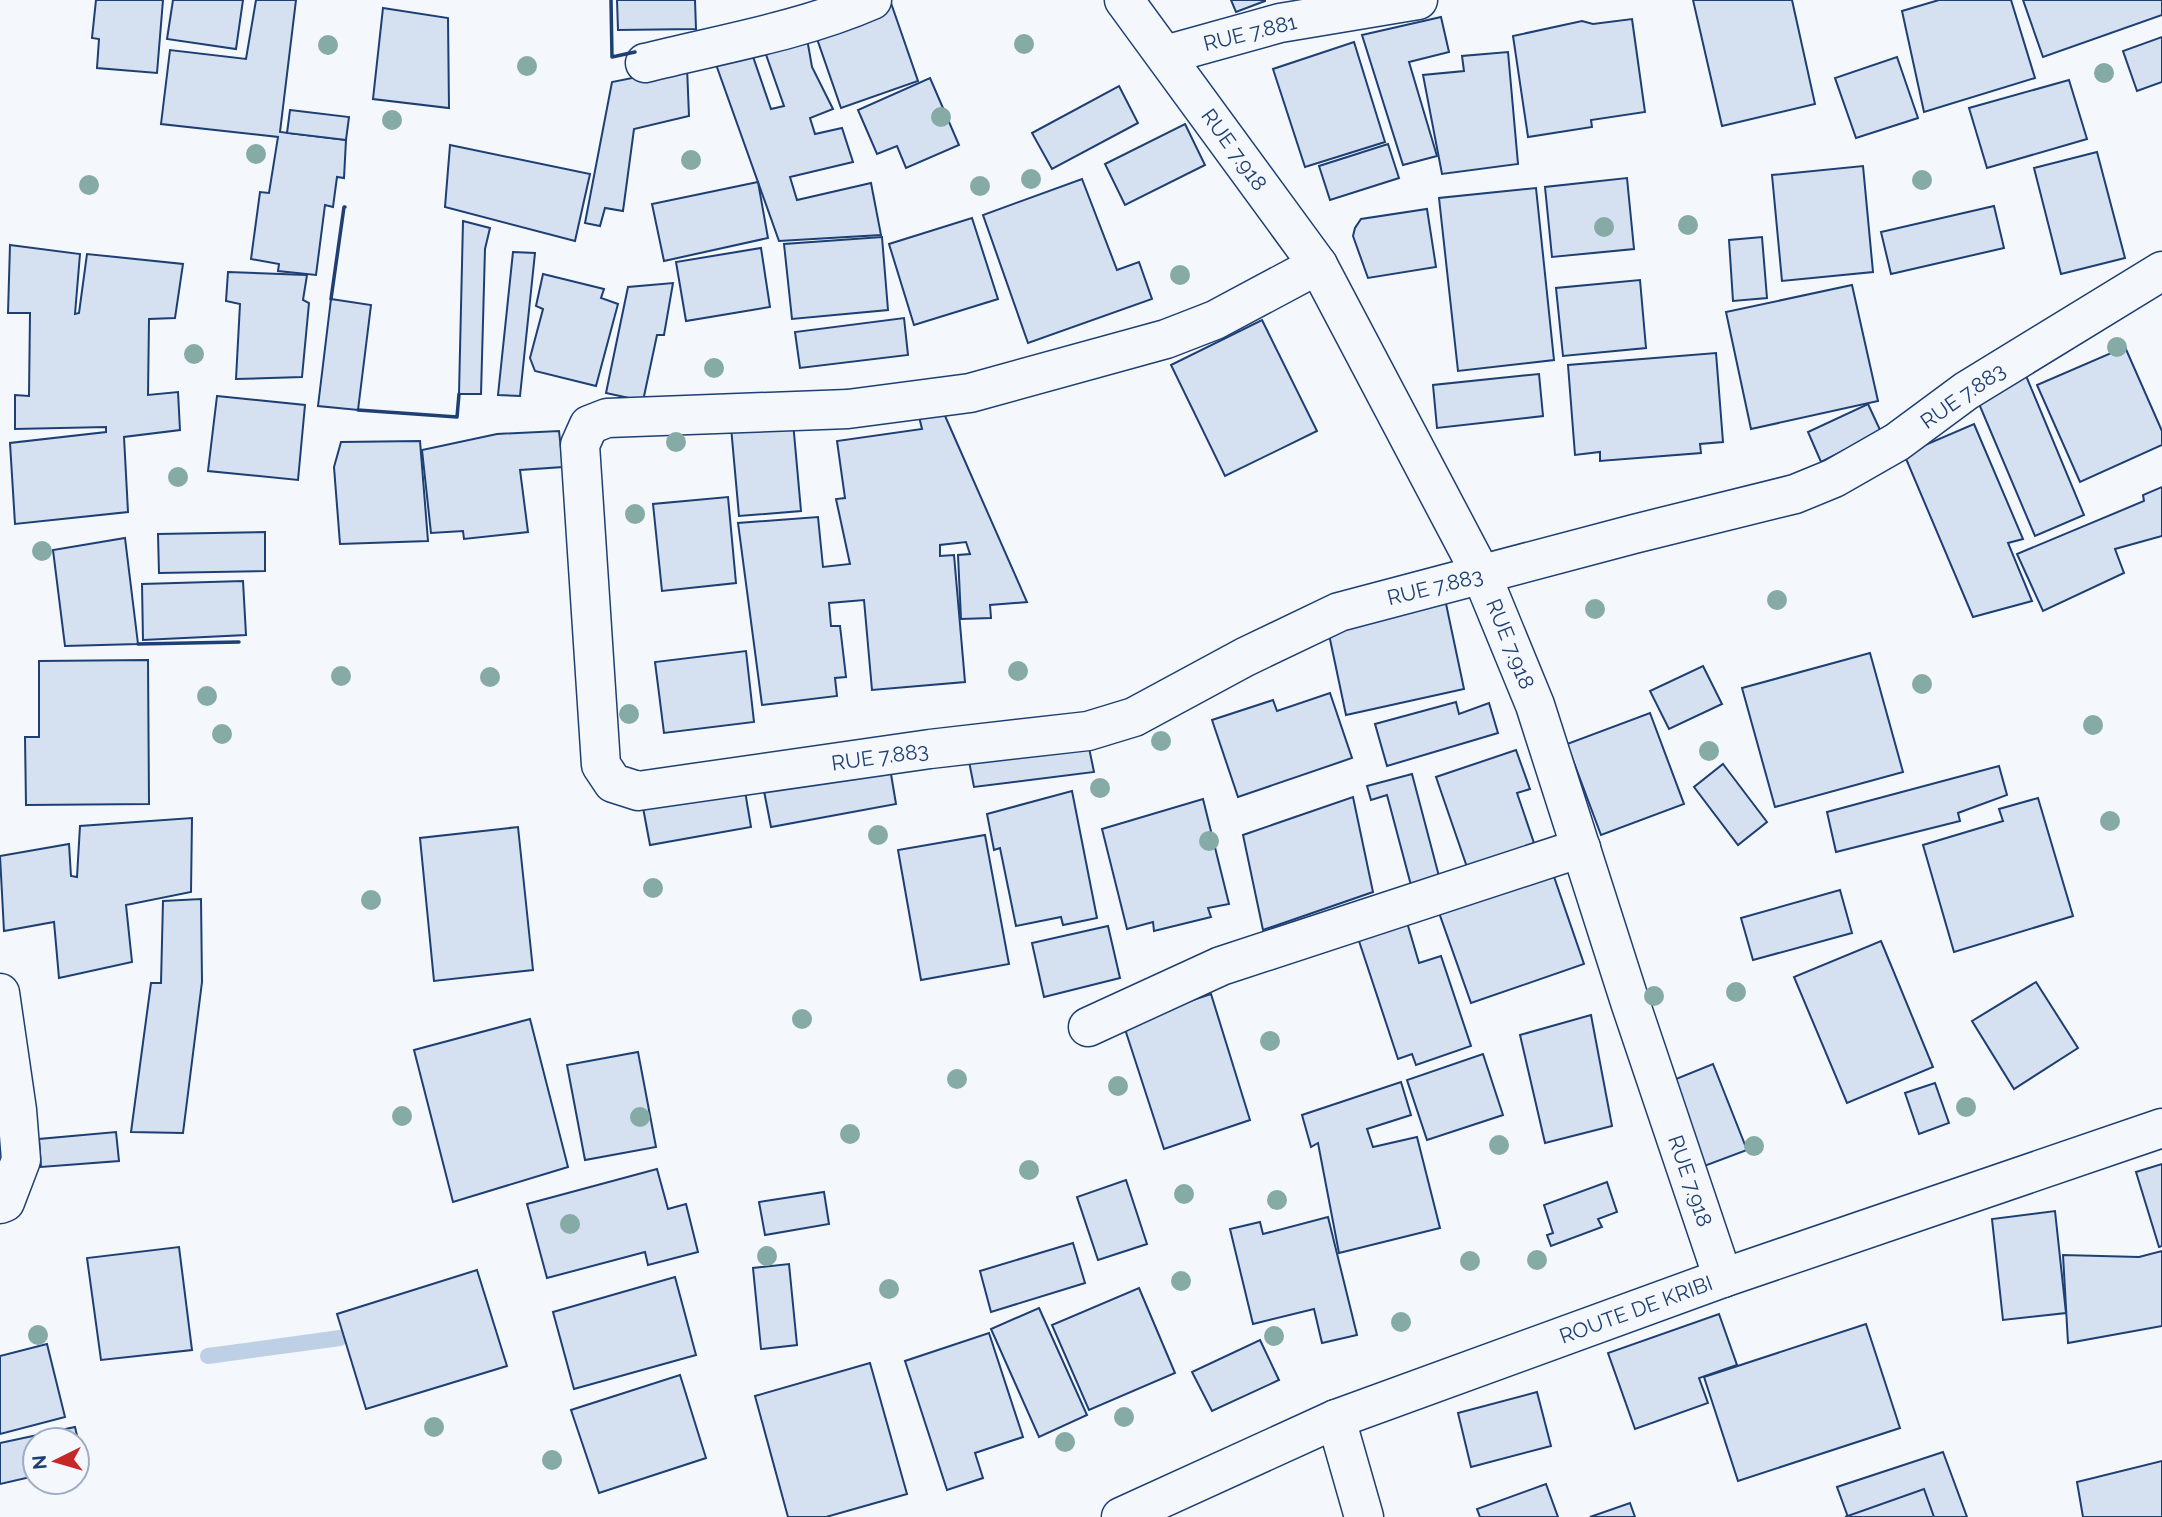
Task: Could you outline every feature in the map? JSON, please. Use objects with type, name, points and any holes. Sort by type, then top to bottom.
[{"type":"street","points":[[645,63],[806,24],[872,0]]},
{"type":"street","name":"RUE 7.918","points":[[1124,0],[1318,265],[1482,576],[1535,705],[1630,1002],[1723,1278]]},
{"type":"street","name":"RUE 7.881","points":[[1164,55],[1280,23],[1418,0]]},
{"type":"street","name":"RUE 7.883","points":[[1318,265],[1215,320],[1166,339],[970,393],[848,409],[607,418],[589,425],[580,445],[601,765],[613,783],[638,791],[930,749],[1088,731],[1134,717],[1245,657],[1339,612],[1796,494],[1834,478],[1897,442],[1966,391],[2162,271]]},
{"type":"street","points":[[1088,1027],[1221,966],[1581,848]]},
{"type":"street","points":[[0,993],[17,1110],[21,1160],[5,1202],[0,1204]]},
{"type":"street","name":"ROUTE DE KRIBI","points":[[1121,1517],[1336,1419],[1723,1278],[2162,1128]]},
{"type":"street","points":[[1336,1419],[1364,1517]]},
{"type":"building","points":[[96,0],[163,0],[157,73],[97,68],[99,39],[92,38]]},
{"type":"building","points":[[173,0],[243,0],[236,49],[167,39]]},
{"type":"building","points":[[256,0],[296,0],[280,132],[346,140],[344,178],[337,177],[333,207],[325,205],[316,275],[278,271],[279,264],[251,259],[260,192],[269,193],[278,137],[161,124],[170,50],[246,59]]},
{"type":"building","points":[[617,0],[695,0],[696,29],[618,30]]},
{"type":"building","points":[[1231,0],[1265,0],[1265,1],[1236,12]]},
{"type":"building","points":[[1693,0],[1792,0],[1815,104],[1722,126]]},
{"type":"building","points":[[1939,0],[2011,0],[2035,78],[1924,112],[1902,11]]},
{"type":"building","points":[[2023,0],[2162,0],[2162,15],[2043,57]]},
{"type":"building","points":[[891,3],[918,81],[841,108],[814,30]]},
{"type":"building","points":[[383,8],[448,18],[449,108],[373,99]]},
{"type":"building","points":[[1441,17],[1449,52],[1409,62],[1437,156],[1403,165],[1362,35]]},
{"type":"building","points":[[1632,19],[1645,112],[1591,120],[1592,127],[1528,137],[1513,36],[1582,21],[1593,24]]},
{"type":"building","points":[[806,33],[812,67],[833,109],[810,118],[815,134],[842,128],[853,162],[790,177],[797,200],[871,183],[881,235],[779,241],[713,56],[750,48],[771,109],[784,106],[763,46]]},
{"type":"building","points":[[2162,37],[2162,82],[2137,91],[2123,51]]},
{"type":"building","points":[[1354,42],[1385,142],[1305,167],[1273,69]]},
{"type":"building","points":[[1508,52],[1518,164],[1442,174],[1423,75],[1464,71],[1462,56]]},
{"type":"building","points":[[1897,57],[1918,118],[1856,138],[1835,78]]},
{"type":"building","points":[[687,67],[689,116],[634,129],[623,211],[605,208],[600,226],[585,223],[612,82]]},
{"type":"building","points":[[930,78],[959,145],[906,168],[897,146],[877,154],[858,110]]},
{"type":"building","points":[[2069,80],[2087,139],[1987,168],[1969,108]]},
{"type":"building","points":[[1119,86],[1138,123],[1052,169],[1032,133]]},
{"type":"building","points":[[290,110],[349,117],[346,140],[287,133]]},
{"type":"building","points":[[1185,124],[1205,165],[1125,205],[1105,164]]},
{"type":"building","points":[[1388,144],[1399,178],[1330,200],[1319,166]]},
{"type":"building","points":[[450,145],[590,174],[575,241],[445,207]]},
{"type":"building","points":[[2097,152],[2125,258],[2061,274],[2034,168]]},
{"type":"building","points":[[1863,166],[1873,272],[1782,281],[1772,175]]},
{"type":"building","points":[[1627,178],[1634,249],[1552,257],[1545,187]]},
{"type":"building","points":[[1082,179],[1117,270],[1139,262],[1152,299],[1028,343],[983,215]]},
{"type":"building","points":[[758,182],[768,238],[664,261],[652,204]]},
{"type":"building","points":[[1536,188],[1554,360],[1458,371],[1439,198]]},
{"type":"building","points":[[1994,206],[2004,248],[1891,274],[1881,232]]},
{"type":"building","points":[[1427,209],[1436,267],[1368,278],[1353,236],[1361,219]]},
{"type":"building","points":[[972,218],[998,299],[914,325],[889,244]]},
{"type":"building","points":[[463,221],[490,228],[485,249],[481,394],[459,394]]},
{"type":"building","points":[[882,237],[888,310],[792,319],[784,244]]},
{"type":"building","points":[[1762,237],[1767,298],[1733,301],[1729,240]]},
{"type":"building","points":[[10,245],[80,254],[75,314],[79,313],[87,254],[183,264],[175,318],[149,319],[148,395],[178,392],[180,430],[124,437],[128,512],[15,524],[10,443],[106,432],[106,427],[15,429],[15,395],[29,396],[30,313],[8,313]]},
{"type":"building","points":[[761,248],[770,307],[686,321],[676,262]]},
{"type":"building","points":[[513,252],[535,253],[520,396],[498,395]]},
{"type":"building","points":[[228,272],[307,275],[303,300],[309,303],[302,377],[236,379],[240,304],[226,301]]},
{"type":"building","points":[[543,274],[604,289],[601,298],[618,304],[596,386],[535,371],[530,358],[543,309],[536,306]]},
{"type":"building","points":[[1640,280],[1646,348],[1563,356],[1556,288]]},
{"type":"building","points":[[673,283],[664,335],[657,335],[643,401],[606,393],[628,287]]},
{"type":"building","points":[[1852,285],[1878,401],[1751,429],[1726,312]]},
{"type":"building","points":[[331,299],[371,305],[358,410],[318,406]]},
{"type":"building","points":[[904,318],[908,355],[800,368],[795,332]]},
{"type":"building","points":[[1262,320],[1317,431],[1225,476],[1171,365]]},
{"type":"building","points":[[2125,347],[2162,431],[2162,445],[2080,482],[2037,385]]},
{"type":"building","points":[[1716,353],[1723,442],[1700,444],[1701,453],[1600,461],[1600,452],[1575,455],[1568,365]]},
{"type":"building","points":[[2024,371],[2084,515],[2035,536],[1974,392]]},
{"type":"building","points":[[1539,374],[1543,416],[1437,428],[1433,385]]},
{"type":"building","points":[[217,396],[305,405],[298,480],[208,471]]},
{"type":"building","points":[[1868,404],[1881,432],[1821,462],[1808,432]]},
{"type":"building","points":[[942,409],[1027,602],[990,605],[991,618],[961,619],[958,555],[970,554],[966,542],[940,545],[940,556],[954,555],[965,682],[872,690],[864,600],[829,603],[831,626],[840,626],[846,677],[835,678],[837,696],[762,705],[738,523],[818,517],[823,567],[850,564],[836,499],[845,498],[837,441],[922,429],[918,412]]},
{"type":"building","points":[[793,422],[801,511],[739,516],[731,427]]},
{"type":"building","points":[[1974,424],[2023,539],[2008,543],[2032,601],[1973,617],[1904,454]]},
{"type":"building","points":[[559,431],[563,467],[520,470],[528,532],[464,539],[463,531],[431,533],[422,450],[497,434]]},
{"type":"building","points":[[420,441],[428,541],[340,544],[334,467],[341,442]]},
{"type":"building","points":[[2162,487],[2162,536],[2115,549],[2124,573],[2043,611],[2017,554],[2144,501],[2143,495]]},
{"type":"building","points":[[728,497],[736,583],[662,591],[653,504]]},
{"type":"building","points":[[265,532],[265,571],[159,573],[158,534]]},
{"type":"building","points":[[125,538],[138,644],[65,646],[53,550]]},
{"type":"building","points":[[243,581],[246,635],[143,640],[142,584]]},
{"type":"building","points":[[1445,599],[1464,689],[1346,715],[1327,625]]},
{"type":"building","points":[[746,651],[754,722],[664,733],[655,662]]},
{"type":"building","points":[[1870,653],[1903,772],[1775,807],[1742,688]]},
{"type":"building","points":[[148,660],[149,804],[26,805],[25,737],[39,737],[39,661]]},
{"type":"building","points":[[1703,666],[1722,704],[1669,729],[1650,691]]},
{"type":"building","points":[[1330,693],[1352,758],[1238,797],[1212,720],[1273,700],[1277,711]]},
{"type":"building","points":[[1456,702],[1459,714],[1489,703],[1498,733],[1387,766],[1375,724]]},
{"type":"building","points":[[1650,713],[1684,804],[1601,835],[1567,744]]},
{"type":"building","points":[[1087,738],[1094,772],[974,787],[967,751]]},
{"type":"building","points":[[1516,750],[1530,789],[1517,793],[1535,846],[1468,870],[1436,777]]},
{"type":"building","points":[[1723,764],[1767,822],[1738,845],[1694,787]]},
{"type":"building","points":[[1999,766],[2007,795],[1958,813],[1960,821],[1836,852],[1827,812]]},
{"type":"building","points":[[890,768],[896,804],[771,827],[764,791]]},
{"type":"building","points":[[1412,774],[1440,880],[1412,889],[1387,795],[1371,800],[1367,786]]},
{"type":"building","points":[[743,779],[751,827],[650,845],[641,797]]},
{"type":"building","points":[[1072,791],[1097,918],[1063,925],[1061,917],[1016,926],[1000,848],[994,850],[987,814]]},
{"type":"building","points":[[1353,797],[1373,892],[1263,930],[1243,835]]},
{"type":"building","points":[[2038,798],[2073,916],[1954,952],[1923,845],[2003,821],[1999,809]]},
{"type":"building","points":[[1203,799],[1229,904],[1208,908],[1211,917],[1154,931],[1153,922],[1127,929],[1102,829]]},
{"type":"building","points":[[192,818],[191,892],[126,905],[132,962],[59,978],[54,922],[4,931],[0,856],[69,844],[71,876],[77,877],[80,826]]},
{"type":"building","points":[[518,827],[533,970],[434,981],[420,838]]},
{"type":"building","points":[[985,835],[1009,964],[921,980],[898,850]]},
{"type":"building","points":[[1551,868],[1584,964],[1471,1003],[1437,907]]},
{"type":"building","points":[[1840,890],[1852,933],[1753,960],[1741,918]]},
{"type":"building","points":[[201,899],[202,982],[183,1133],[131,1132],[151,983],[161,983],[163,901]]},
{"type":"building","points":[[1406,919],[1419,963],[1441,956],[1471,1046],[1416,1065],[1412,1054],[1398,1059],[1357,935]]},
{"type":"building","points":[[1108,926],[1120,978],[1044,997],[1032,943]]},
{"type":"building","points":[[1881,941],[1933,1067],[1847,1103],[1794,977]]},
{"type":"building","points":[[2036,982],[2078,1048],[2014,1089],[1972,1021]]},
{"type":"building","points":[[1211,994],[1250,1120],[1164,1149],[1123,1023]]},
{"type":"building","points":[[1591,1015],[1612,1126],[1545,1143],[1520,1035]]},
{"type":"building","points":[[530,1019],[568,1167],[453,1202],[414,1050]]},
{"type":"building","points":[[638,1052],[656,1147],[585,1160],[567,1065]]},
{"type":"building","points":[[1483,1054],[1503,1115],[1427,1140],[1407,1080]]},
{"type":"building","points":[[1713,1064],[1747,1150],[1699,1168],[1666,1083]]},
{"type":"building","points":[[1401,1082],[1411,1115],[1367,1129],[1373,1147],[1417,1137],[1440,1228],[1339,1253],[1318,1143],[1311,1147],[1302,1115]]},
{"type":"building","points":[[1935,1083],[1949,1123],[1919,1134],[1905,1093]]},
{"type":"building","points":[[116,1132],[119,1161],[41,1167],[39,1139]]},
{"type":"building","points":[[2162,1164],[2162,1246],[2159,1247],[2136,1172]]},
{"type":"building","points":[[657,1169],[668,1209],[686,1204],[698,1252],[648,1265],[645,1252],[547,1278],[527,1204]]},
{"type":"building","points":[[1126,1180],[1147,1244],[1098,1260],[1077,1197]]},
{"type":"building","points":[[1607,1182],[1617,1212],[1598,1219],[1602,1227],[1551,1246],[1547,1235],[1553,1233],[1544,1205]]},
{"type":"building","points":[[824,1192],[829,1224],[765,1235],[759,1202]]},
{"type":"building","points":[[2055,1211],[2066,1313],[2003,1320],[1992,1219]]},
{"type":"building","points":[[1328,1217],[1357,1335],[1322,1343],[1314,1309],[1253,1324],[1230,1229],[1260,1222],[1263,1234]]},
{"type":"building","points":[[1073,1243],[1085,1283],[991,1312],[980,1271]]},
{"type":"building","points":[[179,1247],[192,1350],[101,1360],[87,1258]]},
{"type":"building","points":[[2162,1251],[2162,1326],[2068,1343],[2063,1255],[2139,1257]]},
{"type":"building","points":[[789,1264],[797,1345],[761,1349],[753,1268]]},
{"type":"building","points":[[477,1270],[507,1366],[366,1409],[337,1314]]},
{"type":"building","points":[[675,1277],[696,1355],[574,1389],[553,1312]]},
{"type":"building","points":[[1139,1288],[1175,1373],[1089,1410],[1052,1325]]},
{"type":"building","points":[[1039,1308],[1087,1415],[1039,1437],[991,1329]]},
{"type":"building","points":[[1719,1314],[1737,1365],[1699,1378],[1708,1403],[1635,1429],[1608,1353]]},
{"type":"building","points":[[1866,1324],[1900,1428],[1738,1481],[1704,1377]]},
{"type":"building","points":[[989,1333],[1023,1437],[975,1453],[983,1478],[947,1490],[905,1361]]},
{"type":"building","points":[[1260,1340],[1279,1380],[1212,1411],[1192,1372]]},
{"type":"building","points":[[47,1344],[65,1417],[21,1426],[21,1429],[0,1434],[0,1356]]},
{"type":"building","points":[[870,1363],[907,1494],[826,1517],[788,1517],[755,1396]]},
{"type":"building","points":[[680,1375],[706,1458],[599,1493],[571,1410]]},
{"type":"building","points":[[1537,1392],[1551,1446],[1471,1467],[1458,1413]]},
{"type":"building","points":[[21,1439],[21,1479],[0,1484],[0,1443]]},
{"type":"building","points":[[1943,1452],[1967,1517],[1848,1517],[1837,1487]]},
{"type":"building","points":[[2162,1461],[2162,1517],[2083,1517],[2077,1482]]},
{"type":"building","points":[[1546,1484],[1558,1517],[1480,1517],[1477,1509]]},
{"type":"building","points":[[1924,1489],[1934,1517],[1845,1517]]},
{"type":"building","points":[[1630,1503],[1635,1517],[1590,1517]]},
{"type":"waterway","points":[[208,1356],[340,1338]]},
{"type":"wall","points":[[611,0],[612,57],[635,52]]},
{"type":"wall","points":[[331,299],[345,207]]},
{"type":"wall","points":[[358,410],[457,417],[459,394]]},
{"type":"wall","points":[[138,644],[239,642]]}]
